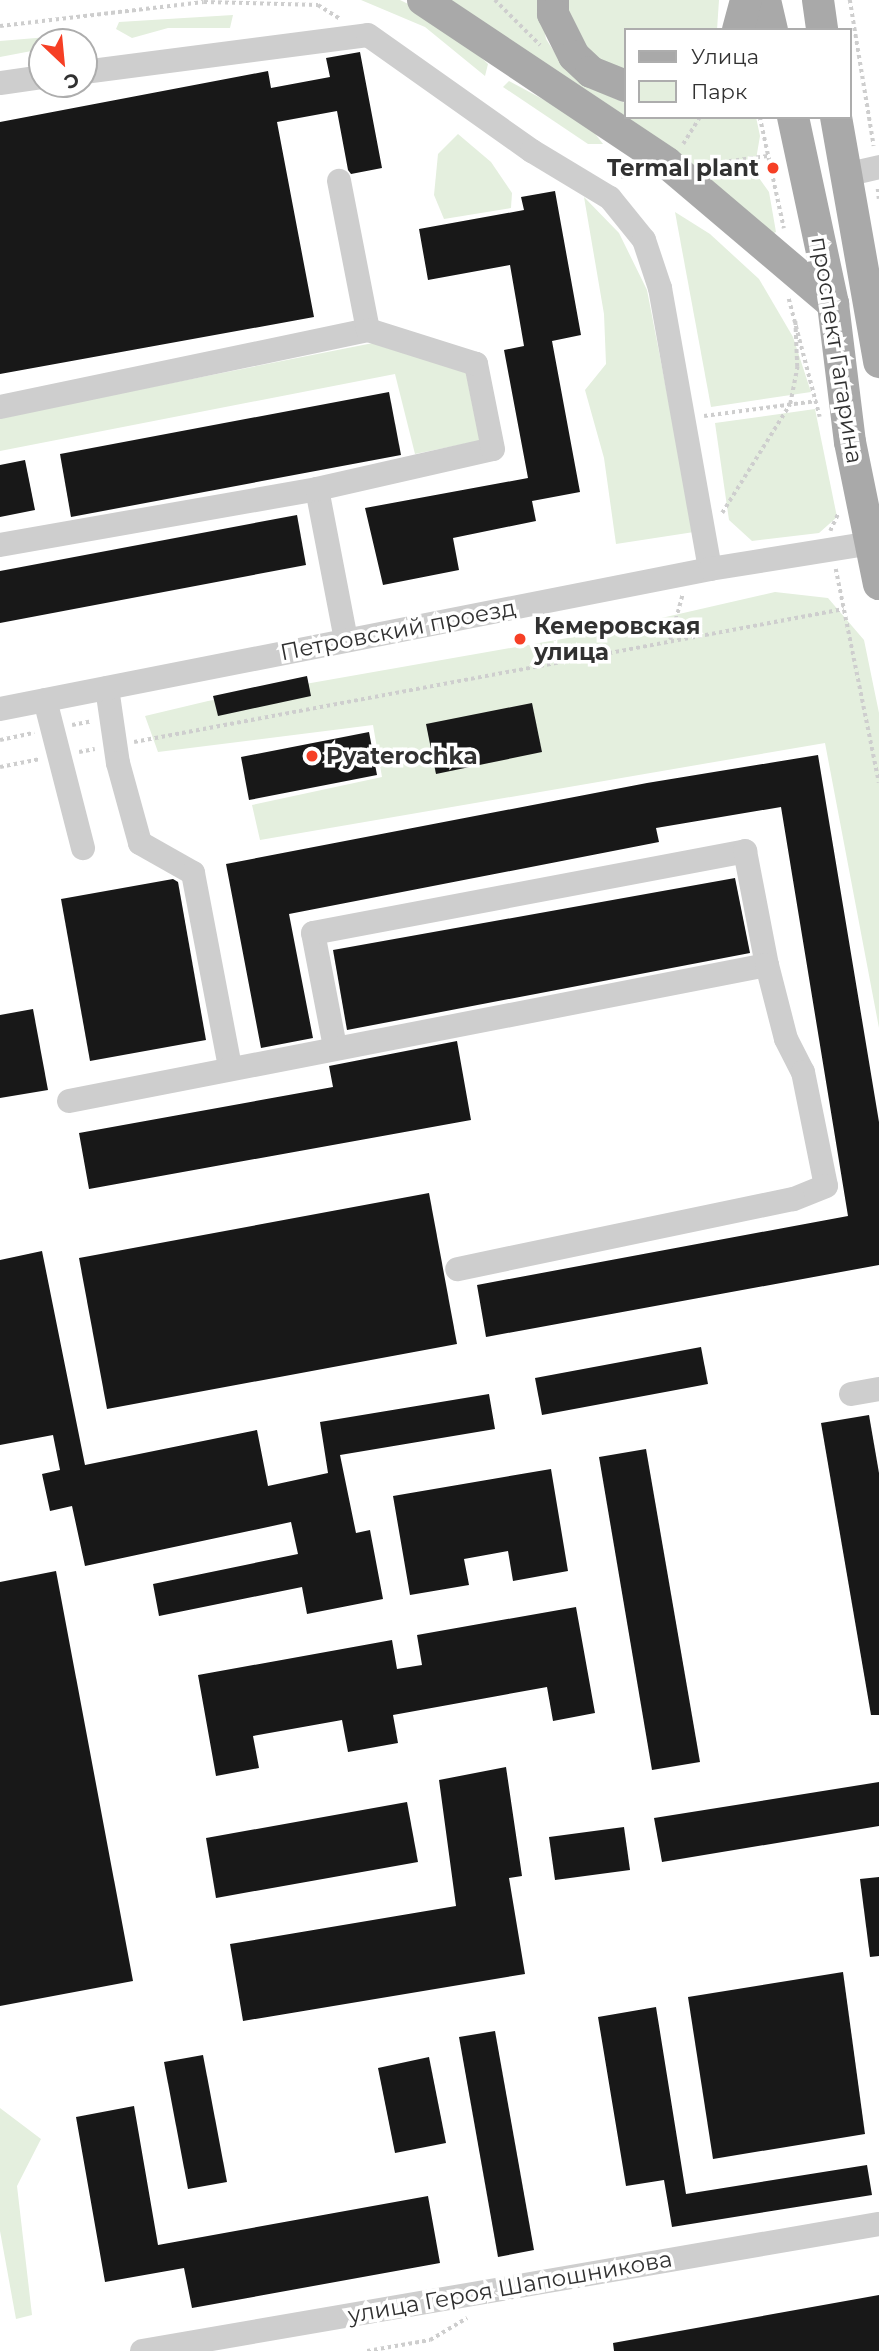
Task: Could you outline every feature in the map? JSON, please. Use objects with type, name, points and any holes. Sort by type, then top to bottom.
[{"type":"main road","points":[[423,0],[667,163],[834,304]]},
{"type":"main road","points":[[553,0],[553,14],[574,56],[591,72],[624,86]]},
{"type":"main road","points":[[739,28],[746,0]]},
{"type":"main road","points":[[765,0],[772,28]]},
{"type":"main road","points":[[818,0],[822,28]]},
{"type":"main road","name":"проспект Гагарина","points":[[793,119],[834,304],[850,442],[875,543],[879,584]]},
{"type":"main road","name":"проспект Гагарина","points":[[836,119],[845,175],[871,281],[879,362]]},
{"type":"street","points":[[98,70],[368,35],[532,150],[584,179],[610,198],[644,240],[660,288],[705,540],[699,571]]},
{"type":"street","points":[[0,83],[28,79]]},
{"type":"street","points":[[845,175],[878,167]]},
{"type":"street","points":[[339,181],[369,330]]},
{"type":"street","points":[[0,407],[369,330],[476,364],[493,449],[317,489],[0,545]]},
{"type":"street","points":[[317,489],[346,640]]},
{"type":"street","name":"Петровский проезд","points":[[0,709],[699,571],[833,552],[875,543]]},
{"type":"street","points":[[107,688],[115,745],[140,843],[193,873],[230,1067]]},
{"type":"street","points":[[46,700],[61,776],[71,787],[83,848]]},
{"type":"street","points":[[335,1047],[313,933],[745,851],[768,965],[786,1039],[803,1072],[826,1186],[793,1199],[457,1269]]},
{"type":"street","points":[[69,1101],[230,1067],[768,965]]},
{"type":"street","points":[[851,1394],[879,1389]]},
{"type":"street","name":"улица Героя Шапошникова","points":[[142,2351],[879,2224]]},
{"type":"path","points":[[850,0],[878,167],[879,200]]},
{"type":"path","points":[[0,26],[204,2],[318,5],[368,35]]},
{"type":"path","points":[[760,119],[785,233],[772,250]]},
{"type":"path","points":[[671,142],[691,154]]},
{"type":"path","points":[[701,160],[711,166],[767,156]]},
{"type":"path","points":[[584,179],[647,174]]},
{"type":"path","points":[[785,288],[795,315],[823,427]]},
{"type":"path","points":[[705,540],[790,404],[797,367],[795,315]]},
{"type":"path","points":[[685,418],[817,401]]},
{"type":"path","points":[[836,502],[839,515],[829,527],[879,783]]},
{"type":"path","points":[[670,640],[699,571]]},
{"type":"path","points":[[0,767],[844,608]]},
{"type":"green space","points":[[361,0],[400,0],[439,19],[488,64],[485,76],[425,27]]},
{"type":"green space","points":[[444,0],[539,0],[546,39],[557,56],[593,89],[624,103],[624,119],[756,119],[760,136],[754,171],[769,192],[776,232],[770,235]]},
{"type":"green space","points":[[566,0],[719,0],[717,28],[624,28],[624,73],[593,58],[572,26]]},
{"type":"green space","points":[[233,15],[230,28],[168,28],[132,38],[116,29],[119,22]]},
{"type":"green space","points":[[28,39],[28,52],[0,57],[0,41]]},
{"type":"green space","points":[[509,81],[587,123],[603,144],[588,144],[503,87]]},
{"type":"green space","points":[[458,134],[491,162],[512,193],[511,208],[444,219],[434,195],[438,154]]},
{"type":"green space","points":[[584,197],[619,233],[647,290],[694,532],[616,544],[604,458],[585,390],[606,364],[604,314]]},
{"type":"green space","points":[[675,212],[710,234],[759,279],[793,337],[811,392],[711,407]]},
{"type":"green space","points":[[373,343],[468,373],[483,440],[415,454],[395,374],[0,451],[0,417]]},
{"type":"green space","points":[[815,409],[837,517],[819,533],[752,541],[729,520],[715,423]]},
{"type":"green space","points":[[775,592],[828,598],[864,640],[879,713],[879,1028],[825,743],[260,840],[252,805],[382,777],[373,725],[158,752],[145,716],[208,701],[596,633]]},
{"type":"green space","points":[[0,2108],[41,2139],[17,2186],[32,2315],[16,2319],[0,2231]]},
{"type":"building","points":[[360,52],[382,168],[351,174],[337,111],[277,122],[314,317],[0,374],[0,122],[268,71],[271,88],[330,77],[326,58]]},
{"type":"building","points":[[555,191],[581,335],[552,341],[580,492],[532,501],[536,521],[453,538],[459,570],[383,585],[365,508],[528,478],[504,350],[524,346],[510,265],[428,280],[419,229],[524,210],[521,197]]},
{"type":"building","points":[[389,392],[401,455],[71,517],[60,454]]},
{"type":"building","points":[[25,460],[35,510],[0,517],[0,465]]},
{"type":"building","points":[[297,515],[306,565],[0,623],[0,571]]},
{"type":"building","points":[[307,676],[311,696],[218,716],[213,696]]},
{"type":"building","points":[[532,703],[542,752],[436,774],[426,724]]},
{"type":"building","points":[[369,732],[377,775],[249,800],[241,757]]},
{"type":"building","points":[[818,755],[879,1122],[879,1265],[486,1337],[477,1285],[848,1216],[781,807],[656,828],[659,842],[289,914],[313,1038],[261,1048],[226,864],[647,783]]},
{"type":"building","points":[[735,878],[750,953],[347,1030],[333,950]]},
{"type":"building","points":[[173,879],[178,882],[206,1040],[90,1061],[61,899]]},
{"type":"building","points":[[33,1009],[48,1090],[0,1098],[0,1015]]},
{"type":"building","points":[[457,1041],[471,1120],[89,1189],[79,1133],[333,1087],[329,1066]]},
{"type":"building","points":[[429,1193],[457,1344],[107,1409],[79,1258]]},
{"type":"building","points":[[42,1251],[85,1465],[257,1430],[268,1486],[328,1473],[320,1422],[489,1394],[495,1429],[340,1455],[356,1533],[370,1530],[383,1599],[307,1614],[302,1587],[159,1616],[153,1584],[298,1554],[291,1522],[85,1566],[72,1506],[50,1511],[42,1474],[60,1470],[53,1435],[0,1445],[0,1260]]},
{"type":"building","points":[[701,1347],[708,1384],[542,1415],[535,1378]]},
{"type":"building","points":[[869,1415],[879,1473],[879,1715],[871,1715],[821,1423]]},
{"type":"building","points":[[646,1449],[700,1762],[652,1770],[599,1457]]},
{"type":"building","points":[[551,1469],[568,1571],[513,1581],[508,1551],[464,1559],[469,1585],[410,1595],[393,1496]]},
{"type":"building","points":[[56,1571],[133,1981],[0,2006],[0,1582]]},
{"type":"building","points":[[576,1607],[595,1713],[553,1721],[547,1687],[393,1715],[398,1743],[348,1752],[342,1720],[253,1736],[259,1768],[216,1776],[198,1675],[392,1640],[397,1669],[422,1665],[417,1635]]},
{"type":"building","points":[[506,1767],[522,1876],[509,1878],[525,1974],[243,2021],[230,1944],[456,1906],[439,1780]]},
{"type":"building","points":[[879,1782],[879,1826],[662,1862],[654,1818]]},
{"type":"building","points":[[407,1802],[418,1862],[216,1898],[206,1838]]},
{"type":"building","points":[[624,1827],[630,1870],[555,1880],[549,1837]]},
{"type":"building","points":[[879,1877],[879,1956],[870,1957],[860,1879]]},
{"type":"building","points":[[843,1972],[865,2134],[713,2159],[688,1997]]},
{"type":"building","points":[[656,2007],[686,2194],[867,2165],[872,2195],[672,2227],[664,2180],[626,2186],[598,2017]]},
{"type":"building","points":[[495,2031],[534,2250],[498,2257],[459,2037]]},
{"type":"building","points":[[203,2055],[227,2182],[188,2189],[164,2062]]},
{"type":"building","points":[[429,2057],[446,2143],[395,2153],[378,2068]]},
{"type":"building","points":[[134,2106],[158,2245],[428,2196],[440,2263],[192,2308],[184,2268],[105,2282],[76,2117]]},
{"type":"building","points":[[879,2295],[879,2351],[614,2351],[613,2343]]},
{"type":"place","name":"Termal plant","points":[[773,168]]},
{"type":"place","name":"Кемеровская улица","points":[[520,639]]},
{"type":"place","name":"Pyaterochka","points":[[312,756]]}]
